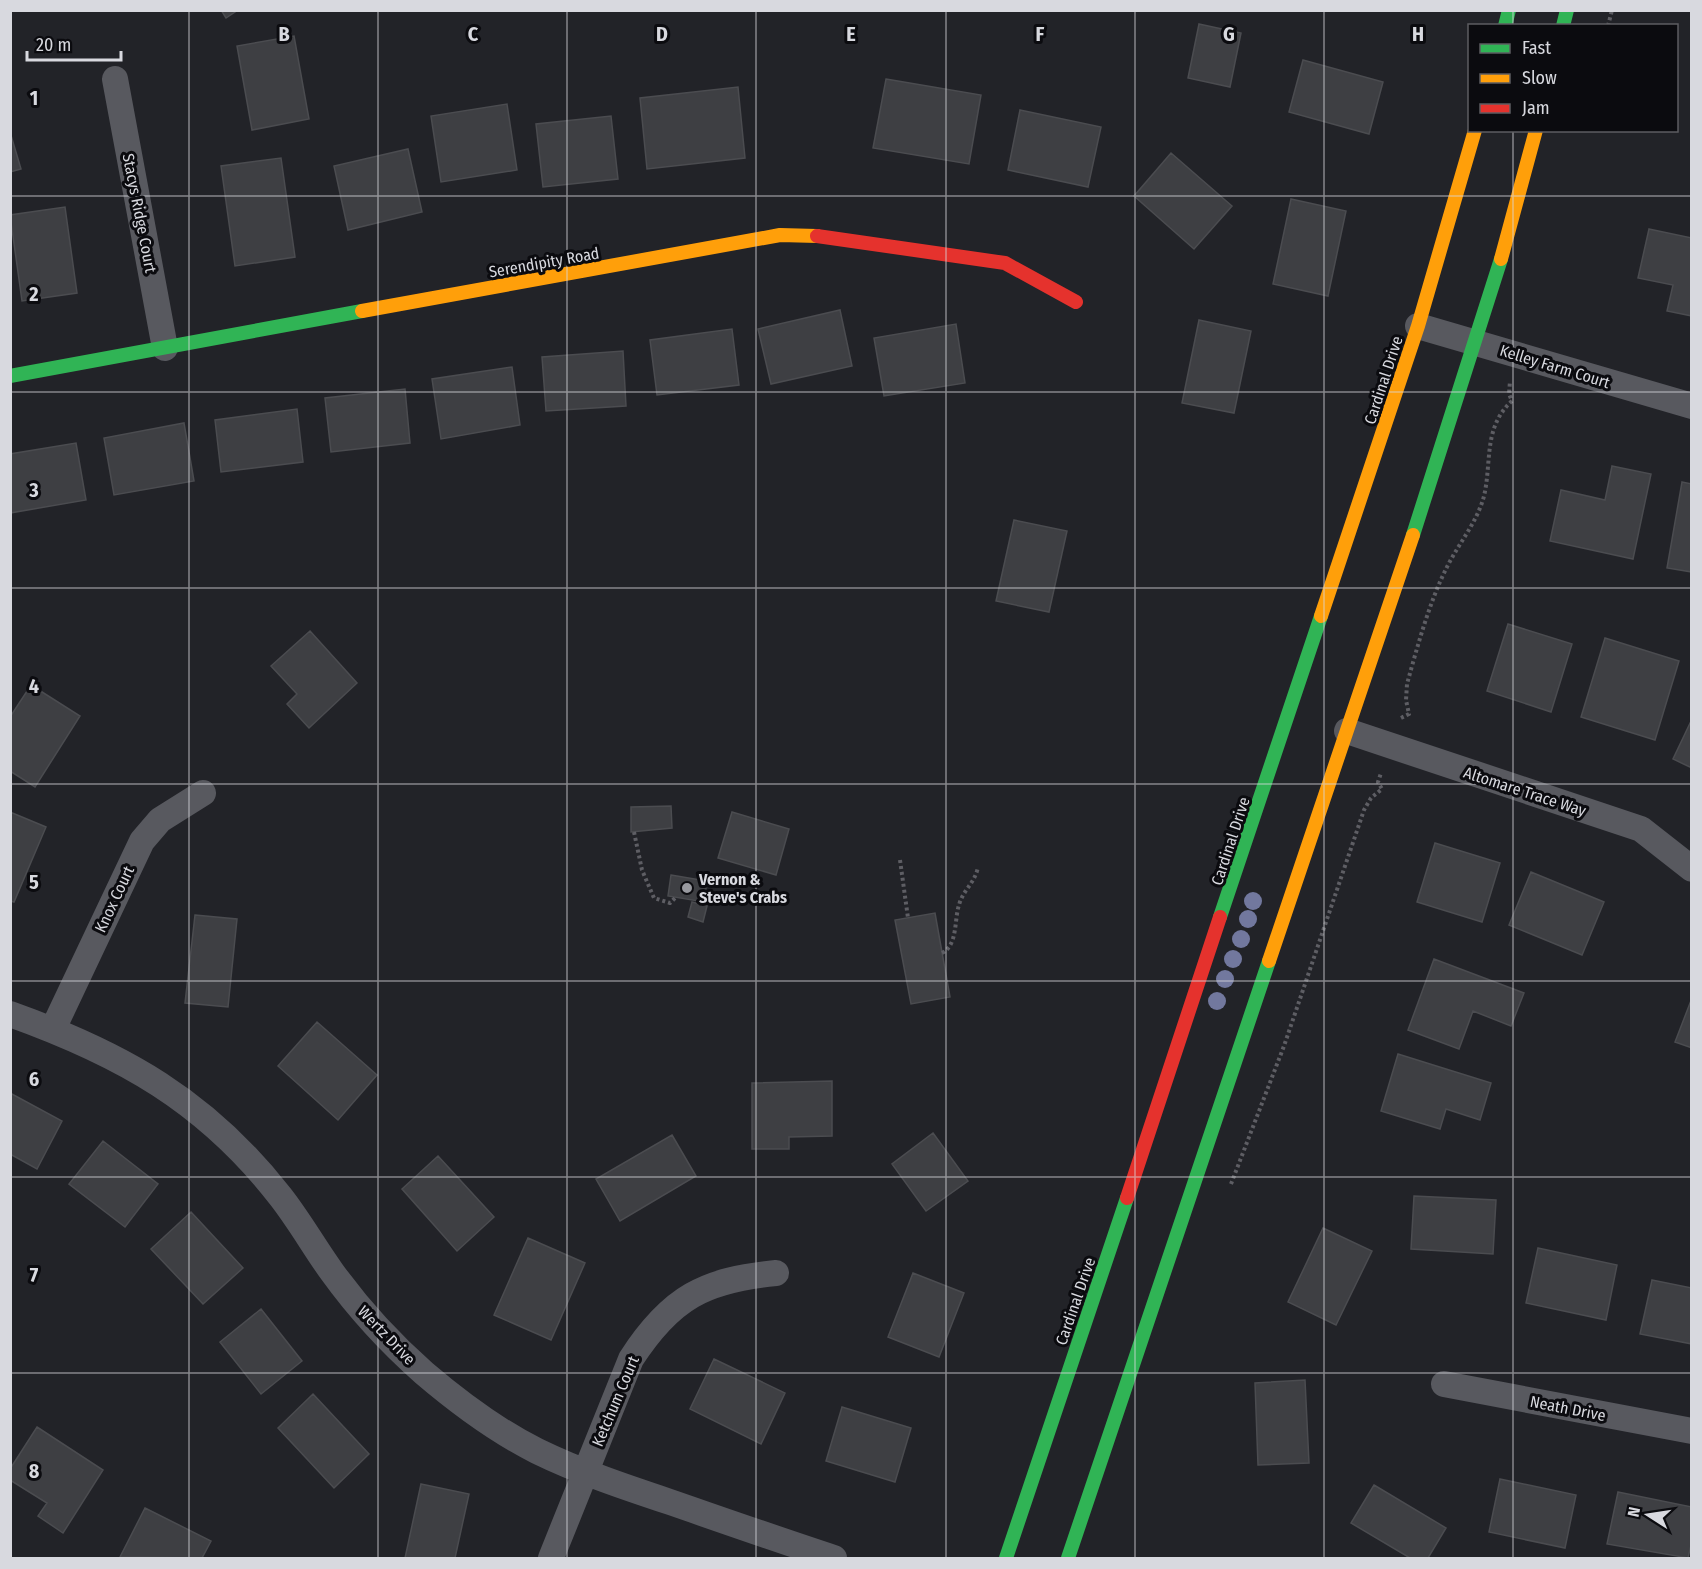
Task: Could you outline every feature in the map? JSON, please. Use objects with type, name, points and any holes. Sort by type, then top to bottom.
[{"type":"main road","name":"Cardinal Drive","points":[[1006,1558],[1418,326],[1474,132]]},
{"type":"main road","points":[[1068,1558],[1477,342],[1535,132]]},
{"type":"main road","name":"Serendipity Road","points":[[10,376],[780,236],[834,237],[1005,263],[1048,289],[1076,302]]},
{"type":"street","name":"Stacys Ridge Court","points":[[115,79],[165,348]]},
{"type":"street","name":"Kelley Farm Court","points":[[1418,326],[1692,406]]},
{"type":"street","name":"Altomare Trace Way","points":[[1347,731],[1641,829],[1692,869]]},
{"type":"street","name":"Knox Court","points":[[52,1029],[142,842],[160,820],[203,793]]},
{"type":"street","name":"Wertz Drive","points":[[10,1014],[92,1046],[155,1080],[203,1115],[249,1159],[281,1197],[333,1273],[375,1326],[424,1373],[497,1426],[535,1450],[585,1473],[834,1558]]},
{"type":"street","name":"Ketchum Court","points":[[551,1558],[631,1359],[650,1330],[674,1306],[704,1288],[736,1277],[776,1273]]},
{"type":"street","name":"Neath Drive","points":[[1444,1384],[1692,1431]]},
{"type":"path","points":[[1402,718],[1409,714],[1406,700],[1407,684],[1443,576],[1474,521],[1483,499],[1491,435],[1497,419],[1512,401],[1509,394]]},
{"type":"path","points":[[1378,782],[1382,789]]},
{"type":"path","points":[[634,832],[642,870],[654,898],[670,903],[676,897]]},
{"type":"path","points":[[900,860],[908,918]]},
{"type":"path","points":[[942,954],[950,946],[959,904],[975,881],[978,867]]},
{"type":"building","points":[[221,10],[238,10],[226,18]]},
{"type":"building","points":[[1199,24],[1241,33],[1230,87],[1188,78]]},
{"type":"building","points":[[294,36],[309,119],[252,130],[237,46]]},
{"type":"building","points":[[1303,60],[1383,82],[1369,134],[1289,112]]},
{"type":"building","points":[[886,79],[981,95],[969,164],[873,148]]},
{"type":"building","points":[[738,87],[745,158],[647,169],[640,98]]},
{"type":"building","points":[[507,104],[517,170],[441,182],[431,116]]},
{"type":"building","points":[[1020,110],[1101,127],[1088,187],[1008,170]]},
{"type":"building","points":[[611,116],[618,179],[543,187],[536,124]]},
{"type":"building","points":[[10,132],[21,169],[10,172]]},
{"type":"building","points":[[408,149],[422,212],[348,230],[334,166]]},
{"type":"building","points":[[1171,153],[1232,206],[1194,249],[1134,196]]},
{"type":"building","points":[[281,158],[295,257],[235,266],[221,166]]},
{"type":"building","points":[[1291,199],[1346,211],[1328,296],[1273,284]]},
{"type":"building","points":[[65,207],[77,293],[22,301],[10,215]]},
{"type":"building","points":[[1649,229],[1692,238],[1692,316],[1667,311],[1673,285],[1638,278]]},
{"type":"building","points":[[840,310],[852,366],[771,384],[758,329]]},
{"type":"building","points":[[1199,320],[1251,331],[1234,413],[1182,403]]},
{"type":"building","points":[[956,324],[965,383],[884,396],[874,338]]},
{"type":"building","points":[[732,329],[739,385],[657,395],[650,340]]},
{"type":"building","points":[[623,351],[626,406],[546,411],[542,357]]},
{"type":"building","points":[[512,367],[520,425],[441,439],[432,379]]},
{"type":"building","points":[[405,389],[410,443],[331,452],[325,398]]},
{"type":"building","points":[[297,409],[303,462],[221,472],[215,420]]},
{"type":"building","points":[[184,423],[194,481],[114,495],[104,438]]},
{"type":"building","points":[[76,443],[86,500],[10,513],[10,454]]},
{"type":"building","points":[[1612,466],[1651,474],[1633,559],[1550,541],[1561,490],[1605,500]]},
{"type":"building","points":[[1682,482],[1692,484],[1692,572],[1667,568]]},
{"type":"building","points":[[1014,520],[1067,531],[1049,612],[996,601]]},
{"type":"building","points":[[1508,624],[1572,644],[1551,712],[1487,691]]},
{"type":"building","points":[[310,631],[357,683],[309,728],[287,704],[297,694],[271,666]]},
{"type":"building","points":[[1605,638],[1679,661],[1655,740],[1581,717]]},
{"type":"building","points":[[31,685],[80,716],[35,787],[10,771],[10,717]]},
{"type":"building","points":[[1692,719],[1692,768],[1673,759]]},
{"type":"building","points":[[671,806],[672,828],[631,832],[631,807]]},
{"type":"building","points":[[10,812],[46,827],[14,902],[10,901]]},
{"type":"building","points":[[732,812],[789,829],[776,875],[718,858]]},
{"type":"building","points":[[1435,843],[1500,863],[1482,922],[1417,902]]},
{"type":"building","points":[[1531,872],[1604,902],[1582,955],[1509,925]]},
{"type":"building","name":"Vernon & Steve's Crabs","points":[[671,875],[707,881],[704,902],[668,896]]},
{"type":"building","points":[[692,902],[707,906],[703,922],[688,917]]},
{"type":"building","points":[[935,913],[950,997],[911,1004],[895,920]]},
{"type":"building","points":[[195,915],[237,919],[228,1007],[185,1003]]},
{"type":"building","points":[[1434,959],[1524,993],[1511,1026],[1473,1011],[1459,1049],[1408,1030]]},
{"type":"building","points":[[1692,998],[1692,1048],[1675,1042]]},
{"type":"building","points":[[317,1022],[377,1075],[338,1120],[278,1066]]},
{"type":"building","points":[[1398,1054],[1491,1083],[1480,1120],[1446,1109],[1440,1129],[1381,1111]]},
{"type":"building","points":[[832,1081],[832,1136],[789,1137],[789,1149],[752,1149],[752,1083]]},
{"type":"building","points":[[10,1093],[62,1121],[37,1169],[10,1154]]},
{"type":"building","points":[[933,1133],[968,1181],[926,1211],[892,1164]]},
{"type":"building","points":[[672,1135],[696,1176],[620,1221],[596,1179]]},
{"type":"building","points":[[103,1141],[158,1184],[125,1227],[69,1184]]},
{"type":"building","points":[[438,1156],[494,1217],[457,1251],[402,1189]]},
{"type":"building","points":[[1414,1196],[1496,1200],[1493,1254],[1411,1249]]},
{"type":"building","points":[[191,1212],[243,1268],[203,1304],[151,1249]]},
{"type":"building","points":[[1323,1228],[1372,1251],[1336,1325],[1288,1302]]},
{"type":"building","points":[[528,1238],[585,1263],[551,1340],[494,1315]]},
{"type":"building","points":[[1538,1248],[1617,1265],[1606,1320],[1526,1303]]},
{"type":"building","points":[[913,1273],[964,1293],[939,1357],[888,1337]]},
{"type":"building","points":[[1652,1280],[1692,1288],[1692,1344],[1640,1334]]},
{"type":"building","points":[[261,1309],[302,1361],[261,1394],[220,1342]]},
{"type":"building","points":[[714,1359],[785,1393],[761,1444],[690,1409]]},
{"type":"building","points":[[1305,1380],[1309,1463],[1258,1465],[1255,1383]]},
{"type":"building","points":[[313,1394],[369,1454],[334,1488],[278,1428]]},
{"type":"building","points":[[842,1407],[911,1428],[895,1482],[826,1461]]},
{"type":"building","points":[[37,1427],[103,1470],[63,1533],[38,1516],[47,1503],[10,1480],[10,1469]]},
{"type":"building","points":[[1500,1479],[1576,1495],[1565,1548],[1489,1532]]},
{"type":"building","points":[[421,1484],[469,1494],[455,1558],[405,1558]]},
{"type":"building","points":[[1374,1485],[1446,1528],[1428,1558],[1410,1558],[1351,1523]]},
{"type":"building","points":[[1618,1492],[1692,1507],[1692,1541],[1688,1558],[1607,1544]]},
{"type":"building","points":[[145,1508],[211,1541],[202,1558],[120,1557]]},
{"type":"traffic: fast","points":[[1506,24],[1509,10]]},
{"type":"traffic: fast","points":[[1564,24],[1567,10]]},
{"type":"traffic: fast","points":[[1413,535],[1501,259]]},
{"type":"traffic: fast","points":[[10,376],[362,311]]},
{"type":"traffic: fast","points":[[1220,917],[1321,616]]},
{"type":"traffic: fast","points":[[1068,1558],[1269,961]]},
{"type":"traffic: fast","points":[[1006,1558],[1127,1198]]},
{"type":"traffic: slow","points":[[1321,616],[1418,326],[1474,132]]},
{"type":"traffic: slow","points":[[1501,259],[1535,132]]},
{"type":"traffic: slow","points":[[362,311],[780,235],[817,236]]},
{"type":"traffic: slow","points":[[1269,961],[1413,535]]},
{"type":"traffic: jam","points":[[817,236],[1005,263],[1076,302]]},
{"type":"traffic: jam","points":[[1127,1198],[1220,917]]},
{"type":"place","name":"Vernon & Steve's Crabs","points":[[687,888]]}]
